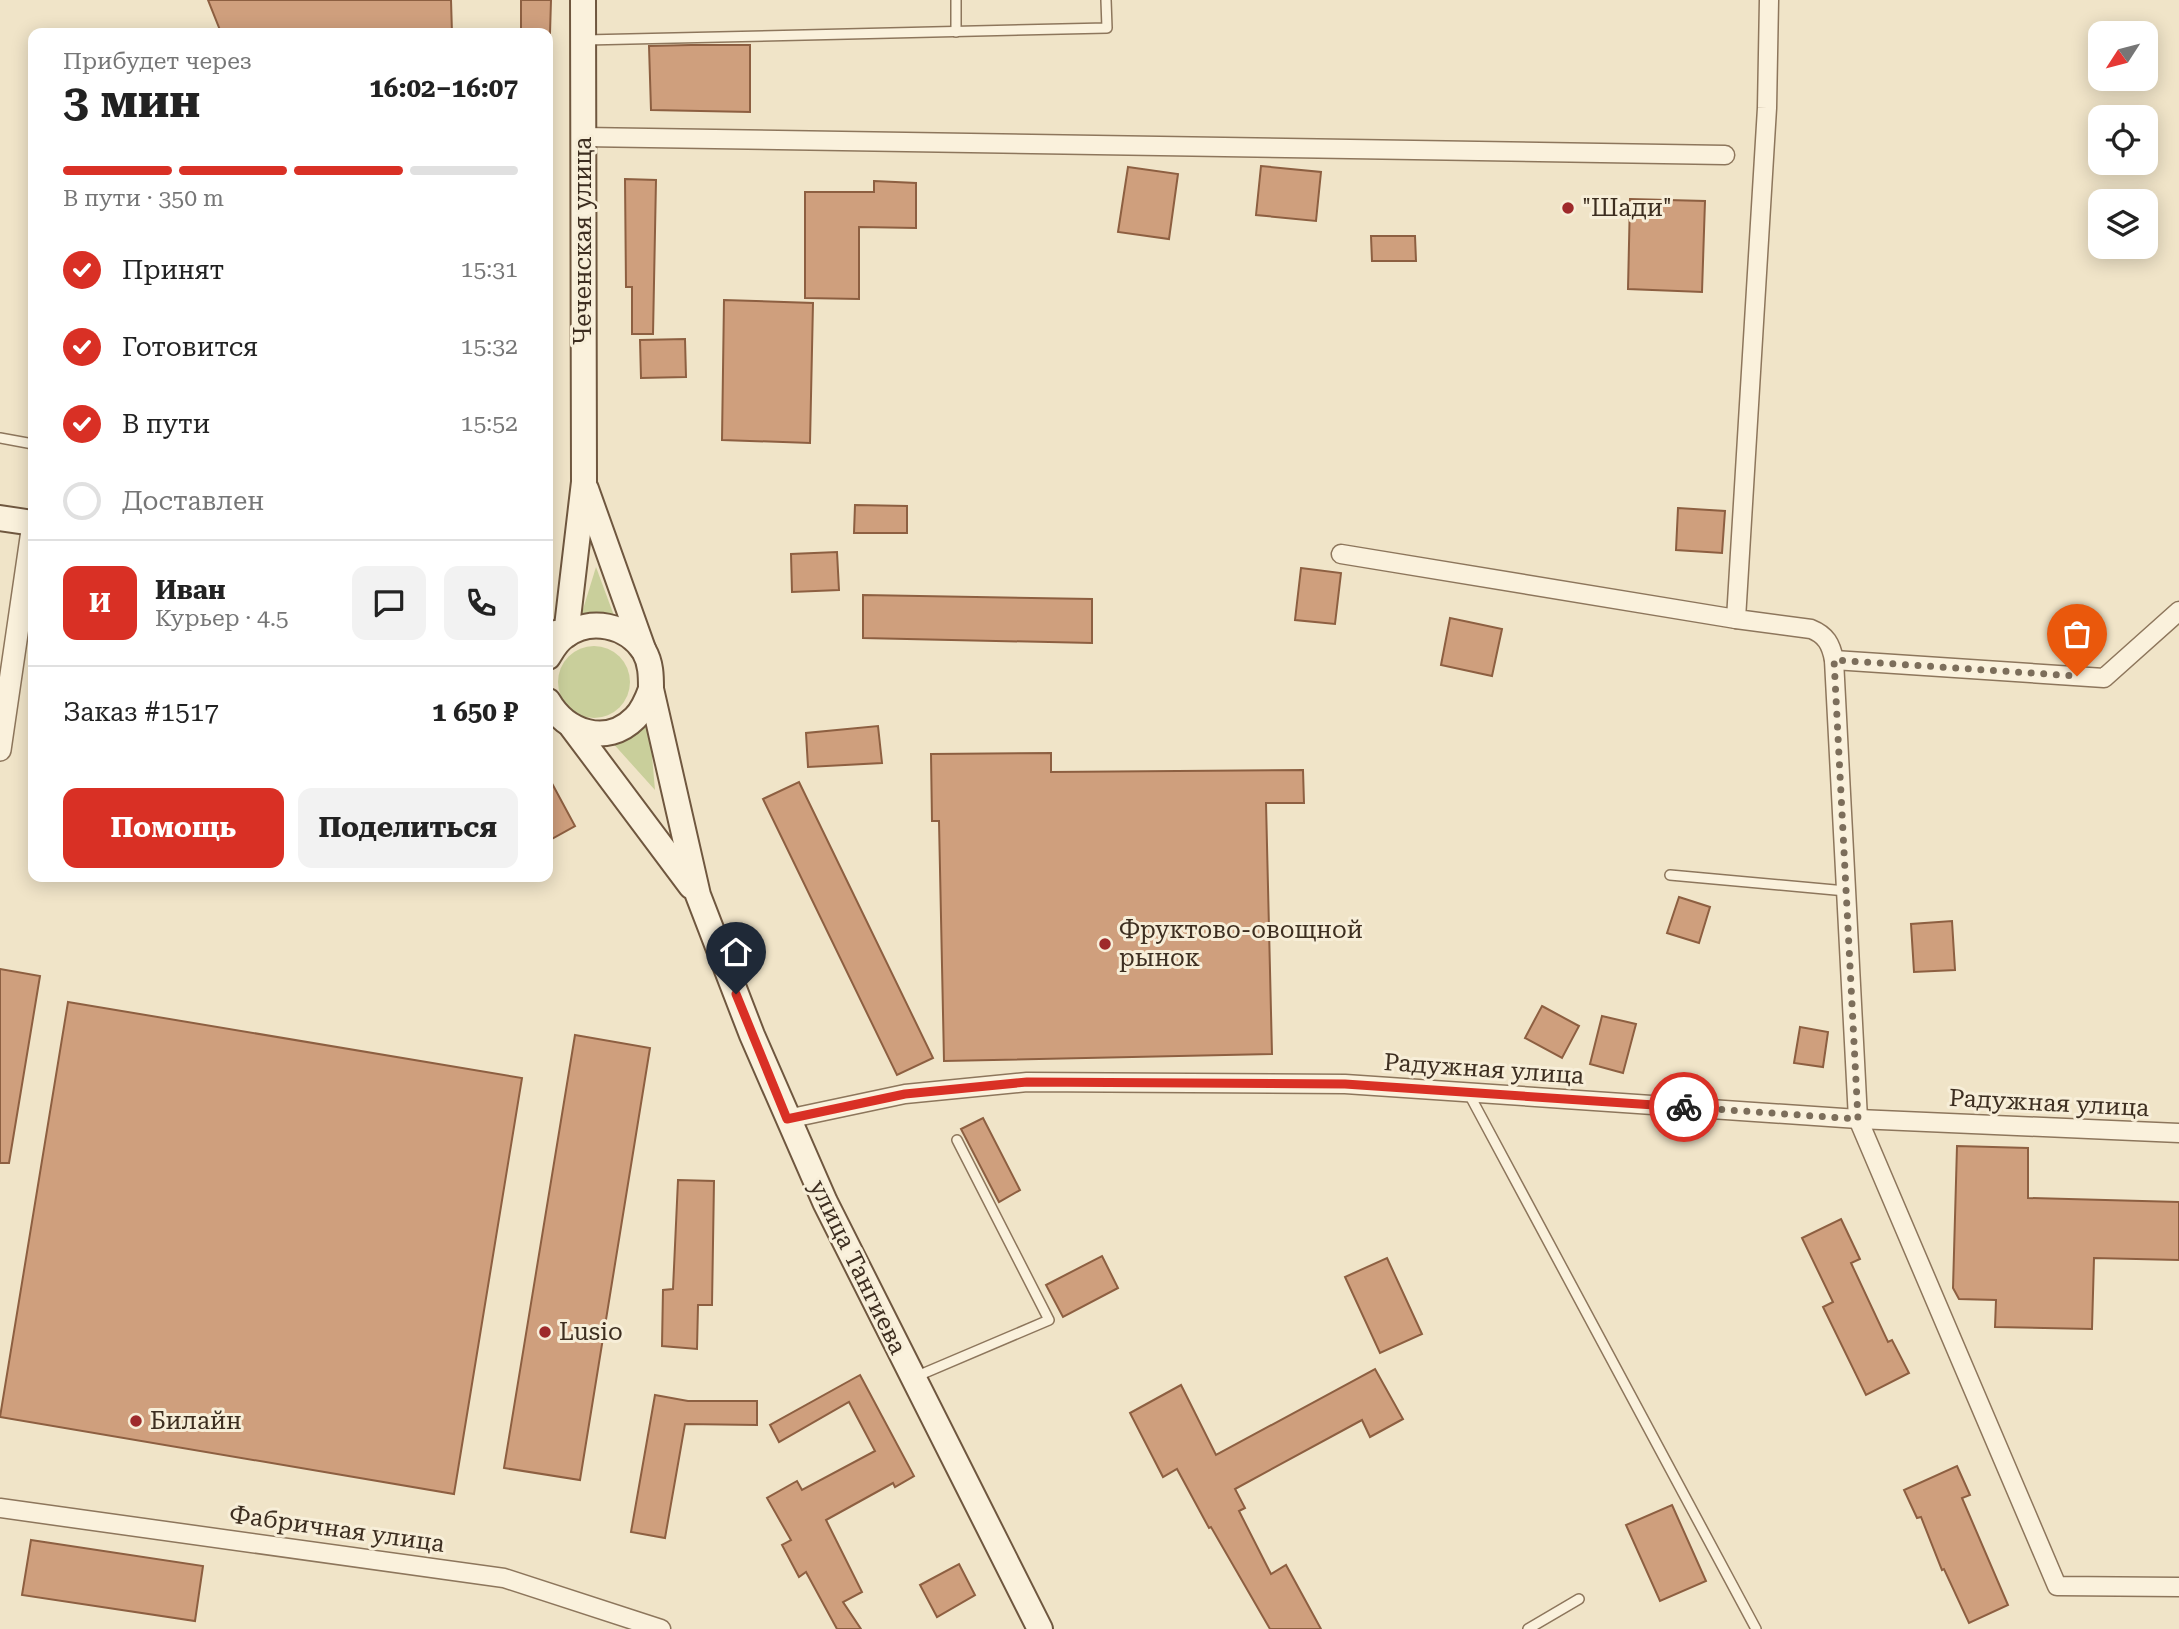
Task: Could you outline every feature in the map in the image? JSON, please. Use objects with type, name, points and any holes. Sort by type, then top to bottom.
[{"type":"main road","name":"Чеченская улица","points":[[557,633],[584,482],[583,0]]},
{"type":"main road","name":"Чеченская улица","points":[[584,482],[651,670],[651,689],[698,895]]},
{"type":"main road","points":[[0,518],[28,523]]},
{"type":"main road","points":[[557,633],[600,625],[618,629],[633,639],[645,652]]},
{"type":"main road","points":[[556,713],[589,733],[605,733],[621,728],[635,719],[645,705],[651,689]]},
{"type":"main road","points":[[556,713],[698,895]]},
{"type":"main road","name":"улица Тангиева","points":[[698,895],[751,1035],[820,1191],[1040,1629]]},
{"type":"street","points":[[1736,619],[1767,108],[1769,0]]},
{"type":"street","points":[[583,137],[1725,155]]},
{"type":"street","points":[[1341,554],[1811,629],[1822,634],[1831,646],[1834,660],[1858,1119],[2057,1586],[2179,1587]]},
{"type":"street","points":[[0,750],[28,558]]},
{"type":"street","points":[[1834,660],[2104,678],[2179,611]]},
{"type":"street","name":"Радужная улица","points":[[787,1119],[905,1094],[1027,1082],[1345,1084],[1858,1119],[2179,1133]]},
{"type":"street","name":"Фабричная улица","points":[[0,1508],[504,1578],[661,1629]]},
{"type":"lane","points":[[956,0],[956,32]]},
{"type":"lane","points":[[583,40],[1107,28],[1106,0]]},
{"type":"lane","points":[[0,438],[28,443]]},
{"type":"lane","points":[[1670,875],[1846,891]]},
{"type":"lane","points":[[1468,1092],[1756,1629]]},
{"type":"lane","points":[[914,1378],[1049,1320],[957,1140]]},
{"type":"lane","points":[[1528,1629],[1578,1599]]},
{"type":"green space","points":[[596,567],[616,621],[580,619]]},
{"type":"green space","points":[[594,646],[614,652],[624,662],[630,682],[624,702],[614,712],[594,718],[574,712],[564,702],[558,682],[564,662],[574,652]]},
{"type":"green space","points":[[649,721],[655,790],[610,740],[632,736]]},
{"type":"building","points":[[208,0],[451,0],[452,28],[219,28]]},
{"type":"building","points":[[521,0],[551,0],[550,28],[521,28]]},
{"type":"building","points":[[750,45],[750,112],[651,110],[649,46]]},
{"type":"building","points":[[1261,166],[1321,172],[1316,221],[1256,215]]},
{"type":"building","points":[[1128,167],[1178,174],[1169,239],[1118,232]]},
{"type":"building","points":[[625,179],[656,180],[653,334],[632,334],[632,287],[626,287]]},
{"type":"building","points":[[874,181],[916,183],[916,228],[859,227],[859,299],[805,298],[805,192],[874,192]]},
{"type":"building","points":[[1630,199],[1705,201],[1702,292],[1628,289]]},
{"type":"building","points":[[1371,236],[1415,236],[1416,261],[1372,261]]},
{"type":"building","points":[[724,300],[813,303],[810,443],[722,440]]},
{"type":"building","points":[[685,339],[686,377],[641,378],[640,340]]},
{"type":"building","points":[[855,505],[907,506],[907,533],[854,533]]},
{"type":"building","points":[[1678,508],[1725,511],[1722,553],[1676,550]]},
{"type":"building","points":[[837,552],[839,590],[792,592],[791,554]]},
{"type":"building","points":[[1301,568],[1341,573],[1335,624],[1295,620]]},
{"type":"building","points":[[863,595],[1092,599],[1092,643],[863,638]]},
{"type":"building","points":[[1450,618],[1502,629],[1492,676],[1441,665]]},
{"type":"building","points":[[878,726],[882,763],[808,767],[806,733]]},
{"type":"building","name":"Фруктово-овощной рынок","points":[[1051,753],[1051,772],[1303,770],[1304,803],[1266,803],[1272,1054],[944,1061],[939,821],[932,821],[931,754]]},
{"type":"building","points":[[799,782],[933,1058],[897,1075],[763,799]]},
{"type":"building","points":[[553,785],[575,826],[553,838]]},
{"type":"building","points":[[1679,897],[1710,907],[1699,943],[1667,933]]},
{"type":"building","points":[[1952,921],[1955,970],[1914,972],[1911,924]]},
{"type":"building","points":[[0,969],[40,976],[9,1163],[0,1163]]},
{"type":"building","points":[[68,1002],[522,1078],[454,1494],[0,1417]]},
{"type":"building","points":[[1542,1006],[1579,1026],[1562,1058],[1525,1038]]},
{"type":"building","points":[[1602,1016],[1636,1024],[1623,1073],[1590,1064]]},
{"type":"building","points":[[1800,1027],[1828,1032],[1823,1067],[1794,1063]]},
{"type":"building","points":[[575,1035],[650,1048],[580,1480],[504,1468]]},
{"type":"building","points":[[983,1118],[1020,1190],[999,1202],[961,1129]]},
{"type":"building","points":[[1957,1146],[2028,1148],[2028,1198],[2179,1202],[2179,1260],[2094,1258],[2092,1329],[1995,1327],[1996,1300],[1959,1299],[1953,1288]]},
{"type":"building","points":[[678,1180],[714,1181],[712,1305],[698,1305],[697,1349],[662,1346],[663,1290],[673,1289]]},
{"type":"building","points":[[1841,1219],[1860,1259],[1851,1263],[1888,1342],[1892,1340],[1909,1373],[1866,1395],[1823,1307],[1833,1302],[1802,1238]]},
{"type":"building","points":[[1102,1256],[1118,1288],[1063,1317],[1046,1285]]},
{"type":"building","points":[[1387,1258],[1422,1334],[1380,1353],[1345,1277]]},
{"type":"building","points":[[1375,1369],[1403,1419],[1370,1437],[1362,1420],[1235,1489],[1245,1508],[1239,1511],[1271,1574],[1286,1565],[1321,1629],[1270,1629],[1177,1469],[1163,1477],[1130,1413],[1181,1385],[1216,1455]]},
{"type":"building","points":[[860,1375],[914,1476],[895,1487],[893,1483],[826,1520],[862,1592],[843,1602],[861,1629],[837,1629],[806,1572],[799,1577],[782,1545],[791,1540],[767,1498],[797,1481],[802,1490],[875,1451],[849,1402],[779,1442],[770,1425]]},
{"type":"building","points":[[655,1395],[688,1401],[757,1401],[757,1425],[685,1424],[665,1538],[631,1532]]},
{"type":"building","points":[[1957,1466],[1970,1495],[1962,1498],[2008,1605],[1969,1623],[1944,1569],[1942,1570],[1921,1517],[1917,1518],[1904,1490]]},
{"type":"building","points":[[1672,1505],[1706,1581],[1660,1601],[1626,1525]]},
{"type":"building","points":[[31,1540],[203,1566],[195,1621],[22,1595]]},
{"type":"building","points":[[959,1564],[975,1595],[937,1617],[920,1585]]},
{"type":"way so far","points":[[1684,1107],[1858,1119],[1834,660],[2077,676]]},
{"type":"place","name":"\"Шади\"","points":[[1568,208]]},
{"type":"place","name":"Фруктово-овощной рынок","points":[[1105,944]]},
{"type":"place","name":"Lusio","points":[[545,1332]]},
{"type":"place","name":"Билайн","points":[[136,1421]]},
{"type":"route","points":[[736,994],[787,1119],[905,1094],[1027,1082],[1345,1084],[1684,1107]]}]
